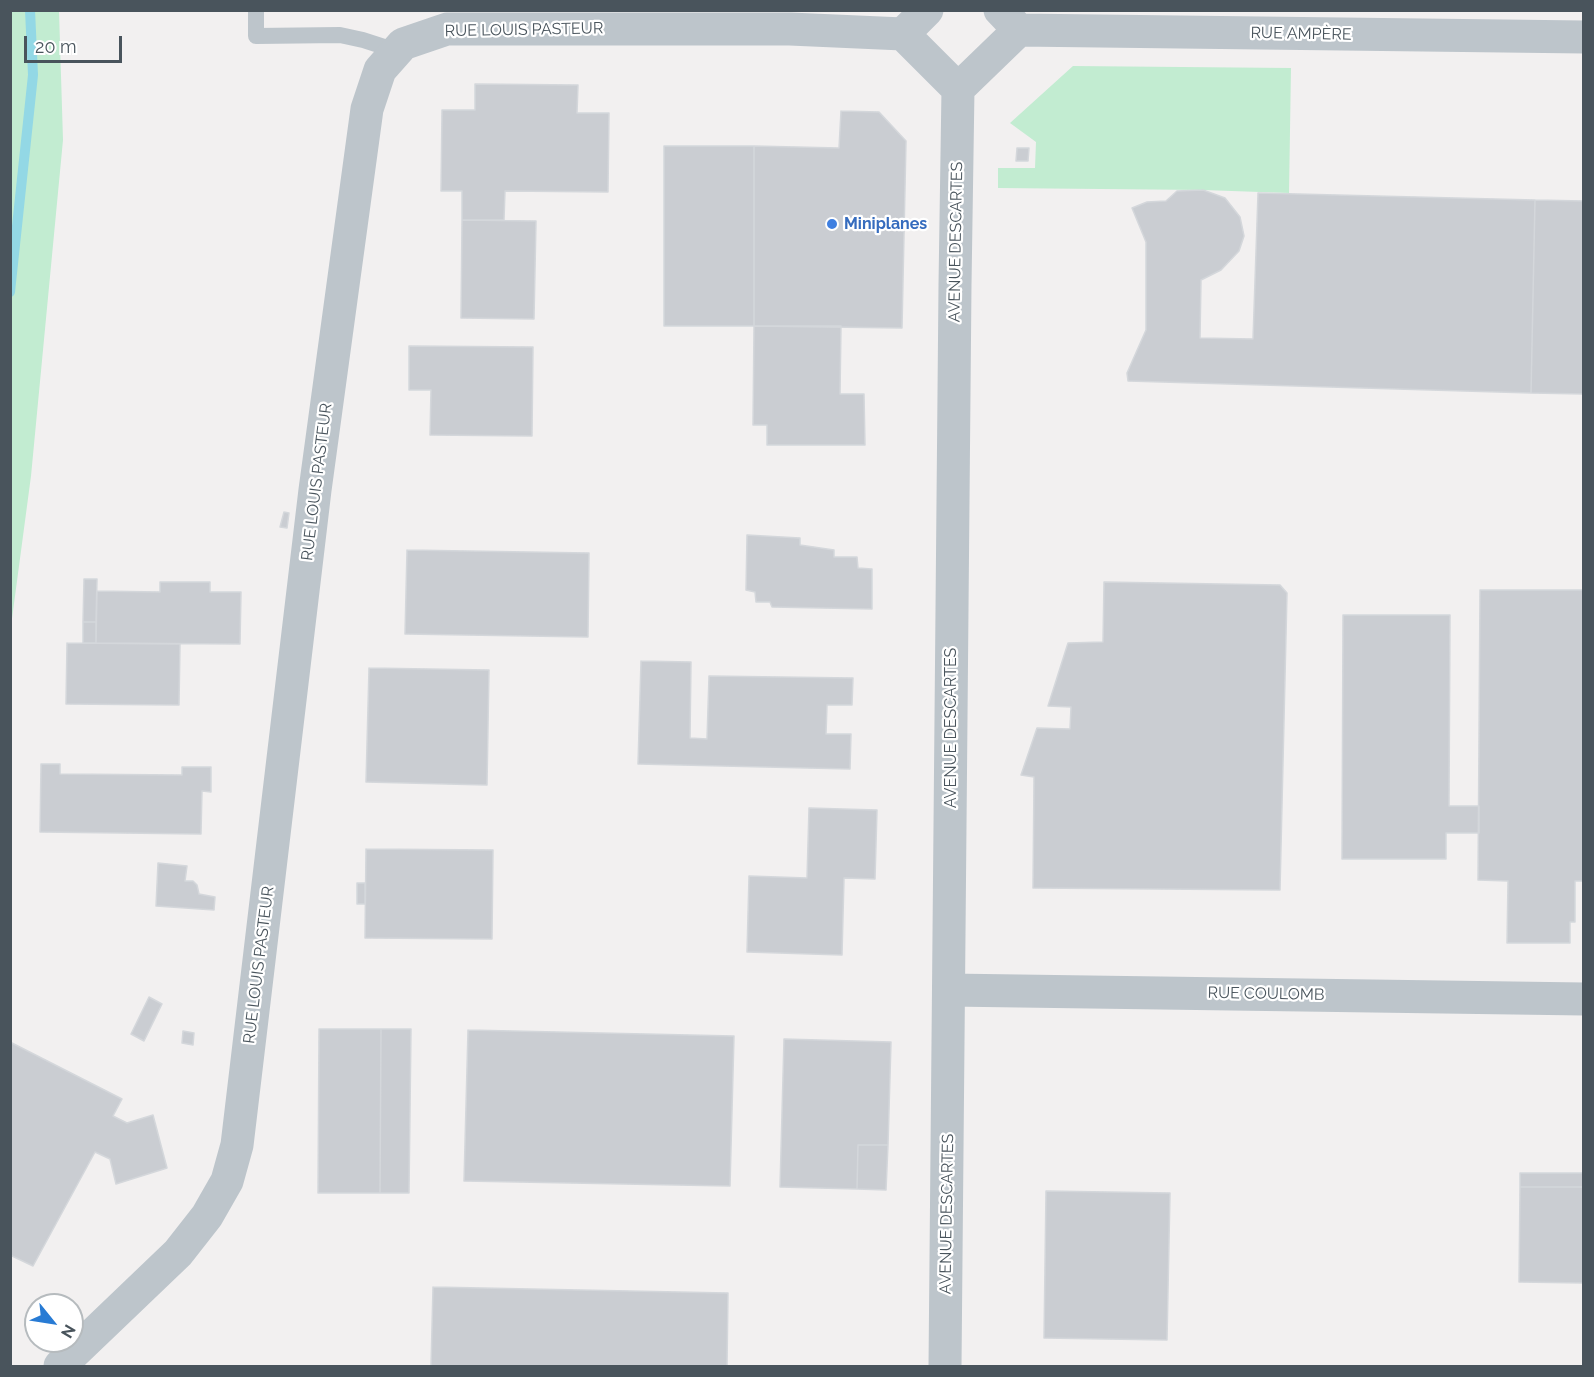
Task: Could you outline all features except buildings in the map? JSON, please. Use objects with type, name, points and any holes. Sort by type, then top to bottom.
[{"type":"street","points":[[927,10],[903,34],[958,90],[1010,20]]},
{"type":"street","name":"RUE AMPÈRE","points":[[1010,20],[1584,37]]},
{"type":"street","name":"RUE LOUIS PASTEUR","points":[[60,1366],[178,1253],[207,1216],[227,1181],[237,1145],[315,490],[367,109],[380,70],[404,44],[447,29],[790,28],[903,34]]},
{"type":"street","name":"AVENUE DESCARTES","points":[[945,1366],[958,90]]},
{"type":"street","name":"RUE COULOMB","points":[[949,990],[1584,999]]},
{"type":"lane","points":[[256,10],[256,36],[340,35],[397,51]]},
{"type":"green space","points":[[11,10],[59,11],[63,140],[31,476],[11,626]]},
{"type":"green space","points":[[1073,66],[1291,68],[1289,193],[998,188],[998,168],[1035,168],[1036,142],[1010,123]]},
{"type":"waterway","points":[[10,292],[33,75],[30,10]]},
{"type":"place","name":"Miniplanes","points":[[832,224]]}]
